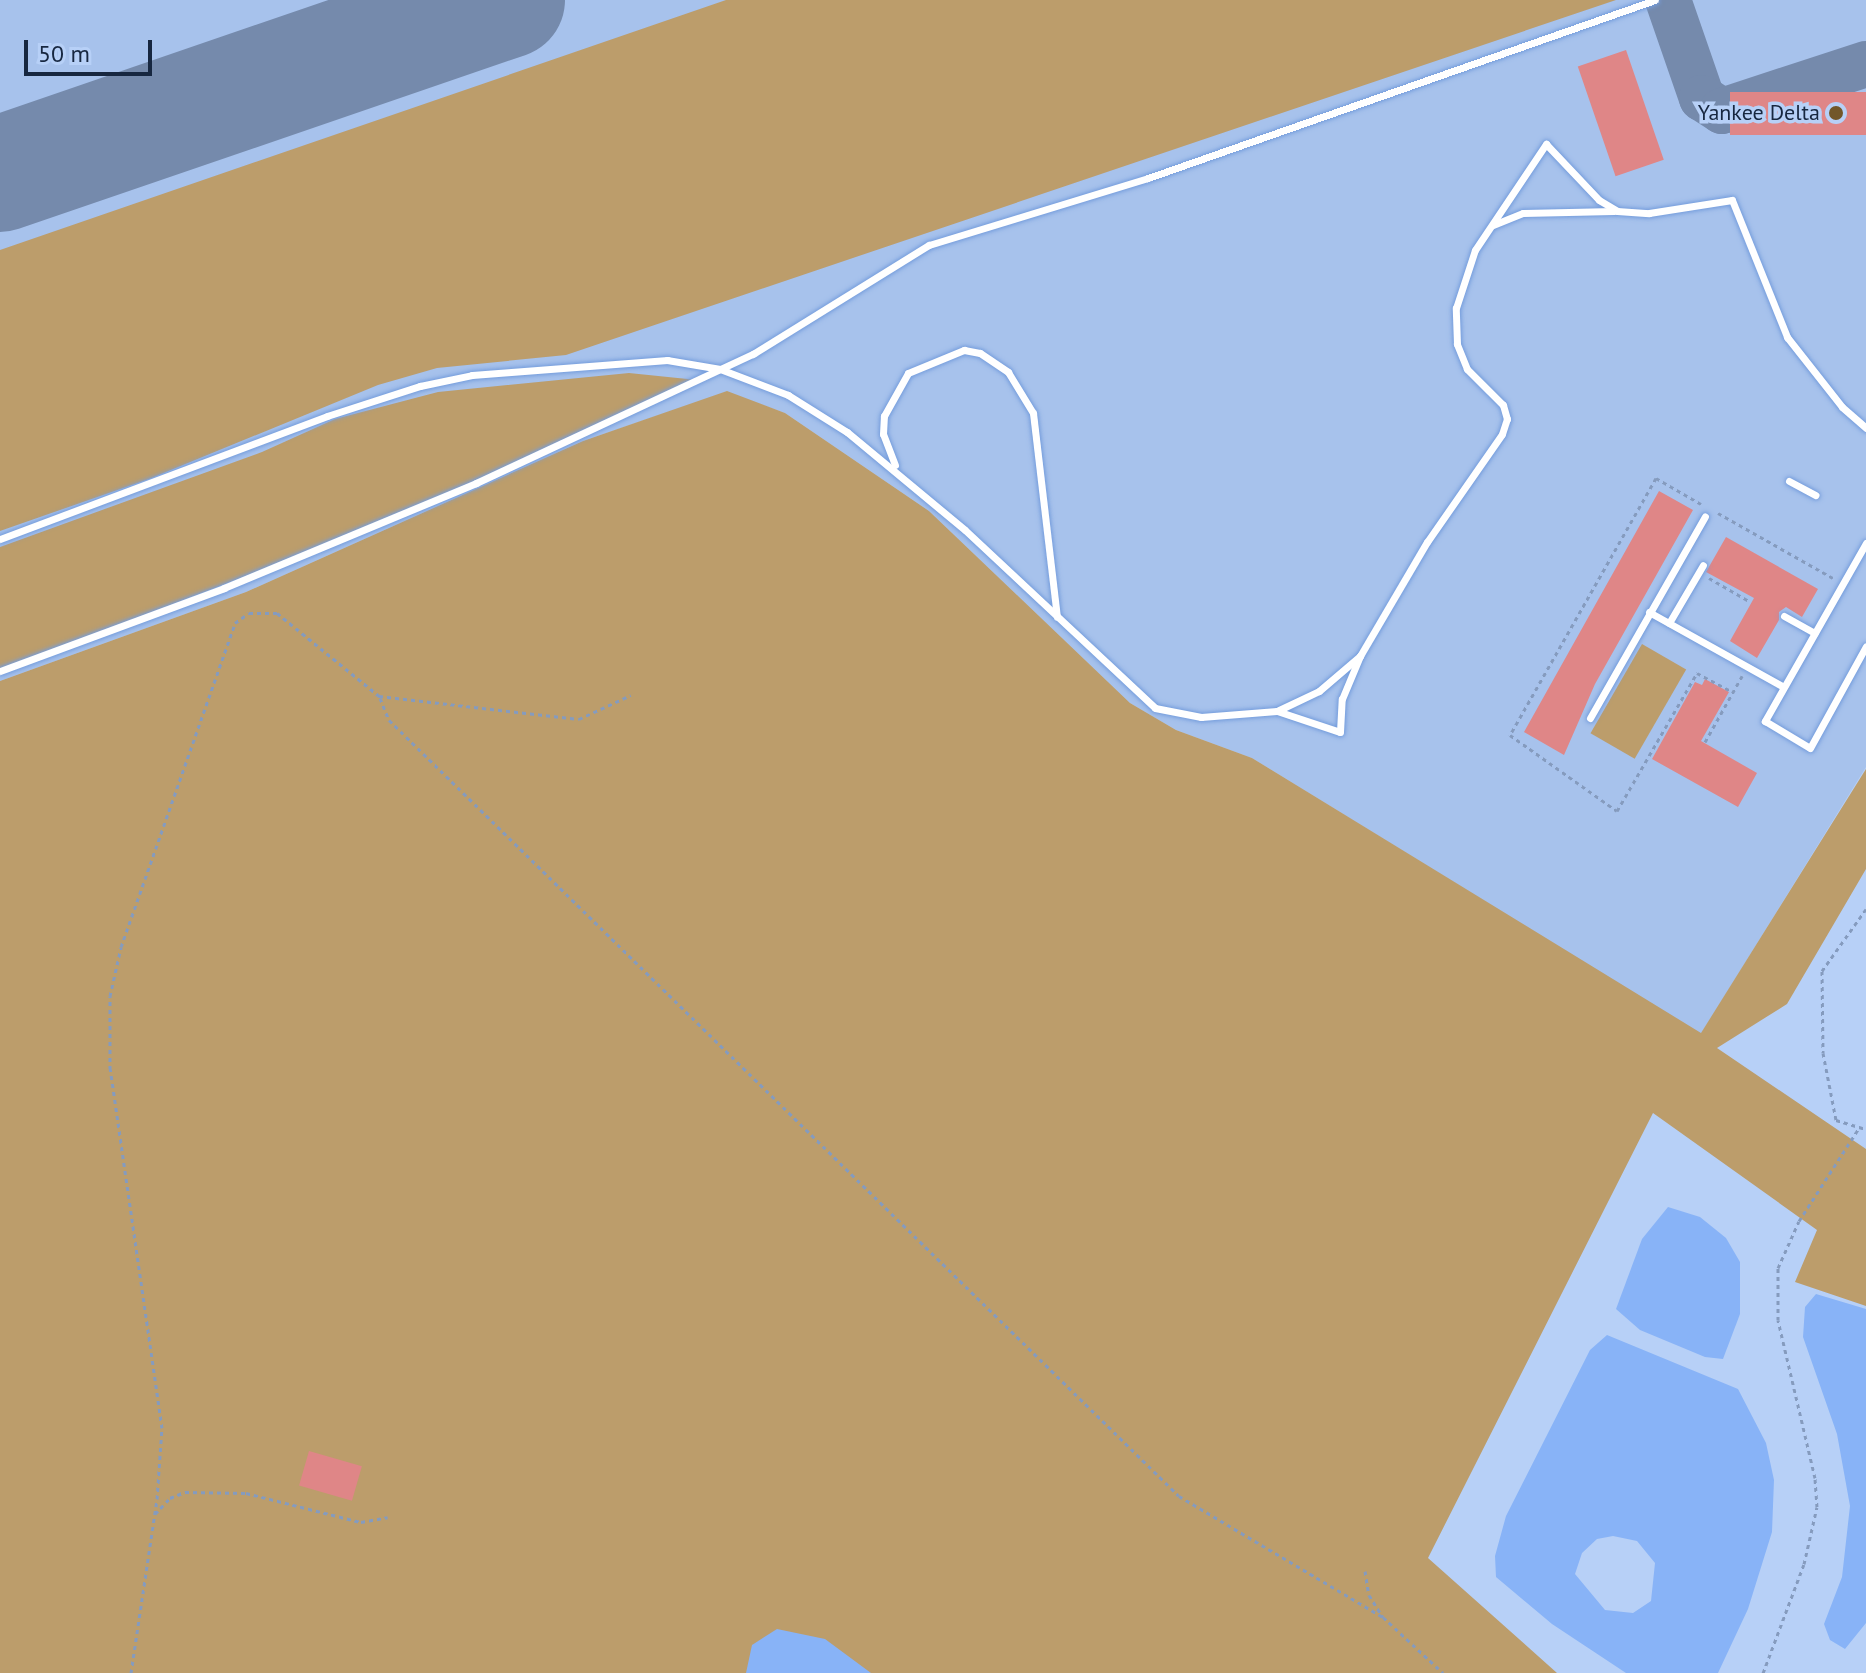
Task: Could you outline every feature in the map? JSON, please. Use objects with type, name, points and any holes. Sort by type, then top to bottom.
[{"type":"lane","points":[[0,671],[382,524],[720,369],[929,245],[1148,178],[1655,0]]},
{"type":"lane","points":[[1277,711],[1340,732],[1342,699],[1360,656],[1507,419],[1503,405],[1467,369],[1457,344],[1456,308],[1475,250],[1546,144],[1599,200],[1617,211]]},
{"type":"lane","points":[[1491,226],[1523,213],[1649,213],[1732,200],[1787,337],[1842,407],[1866,428]]},
{"type":"lane","points":[[902,477],[887,451],[884,416],[908,373],[964,350],[980,353],[1008,372],[1033,413],[1058,619]]},
{"type":"lane","points":[[0,539],[327,416],[420,386],[472,375],[615,361],[667,360],[720,369],[788,395],[857,439],[1155,708],[1201,717],[1277,711],[1319,691],[1360,656]]},
{"type":"lane","points":[[1789,481],[1815,495]]},
{"type":"lane","points":[[1590,718],[1705,516]]},
{"type":"lane","points":[[1866,543],[1765,721],[1810,748],[1866,646]]},
{"type":"lane","points":[[1669,623],[1701,569]]},
{"type":"lane","points":[[1649,612],[1784,687]]},
{"type":"lane","points":[[1784,616],[1815,633]]},
{"type":"path","points":[[1701,569],[1749,601]]},
{"type":"path","points":[[131,1673],[155,1514],[160,1392],[107,1038],[121,947],[235,623],[263,610],[289,619],[379,696],[389,720],[1179,1496],[1383,1617],[1443,1673]]},
{"type":"path","points":[[1705,742],[1742,676]]},
{"type":"path","points":[[379,696],[579,719],[631,695]]},
{"type":"path","points":[[1866,909],[1822,971],[1823,1053],[1836,1120],[1866,1129]]},
{"type":"path","points":[[1763,1673],[1804,1564],[1817,1507],[1815,1478],[1778,1320],[1778,1268],[1799,1221],[1859,1128]]},
{"type":"path","points":[[155,1514],[170,1498],[185,1492],[231,1493],[282,1500],[361,1522],[388,1517]]},
{"type":"path","points":[[1365,1571],[1369,1595],[1383,1617]]},
{"type":"shaded area","points":[[0,0],[1866,0],[1866,767],[1701,1034],[1252,758],[1176,730],[1130,703],[929,511],[785,413],[727,392],[583,441],[246,592],[0,681]]},
{"type":"shaded area","points":[[726,0],[1616,0],[566,355],[437,368],[378,385],[149,479],[0,531],[0,250]]},
{"type":"shaded area","points":[[629,373],[697,380],[396,518],[0,671],[0,547],[262,452],[335,419],[438,392]]},
{"type":"shaded area","points":[[727,391],[785,413],[929,511],[1130,703],[1176,730],[1252,758],[1701,1033],[1866,769],[1866,869],[1787,1004],[1717,1048],[1866,1149],[1866,1306],[1795,1282],[1817,1230],[1653,1113],[1428,1558],[1557,1673],[0,1673],[0,681],[246,592],[583,441]]},
{"type":"shaded area","points":[[1642,644],[1686,670],[1635,759],[1590,733]]},
{"type":"shaded area","points":[[1668,1207],[1700,1217],[1726,1238],[1740,1262],[1740,1314],[1723,1359],[1705,1357],[1640,1330],[1616,1309],[1642,1239]]},
{"type":"shaded area","points":[[1816,1294],[1866,1309],[1866,1623],[1845,1649],[1830,1640],[1824,1624],[1842,1577],[1850,1506],[1837,1434],[1803,1337],[1805,1307]]},
{"type":"shaded area","points":[[1607,1335],[1738,1389],[1766,1443],[1774,1480],[1772,1532],[1748,1609],[1718,1673],[1626,1673],[1552,1624],[1496,1577],[1495,1556],[1506,1516],[1590,1350]],"holes":[[[1613,1536],[1637,1541],[1655,1563],[1651,1601],[1633,1613],[1605,1610],[1575,1574],[1582,1553],[1597,1539]]]},
{"type":"shaded area","points":[[777,1629],[825,1639],[871,1673],[746,1673],[752,1645]]},
{"type":"building","points":[[1626,50],[1664,160],[1616,176],[1578,67]]},
{"type":"building","points":[[1730,92],[1866,92],[1866,135],[1730,135]]},
{"type":"building","points":[[1659,491],[1693,510],[1595,684],[1564,755],[1524,732]]},
{"type":"building","points":[[1726,537],[1818,589],[1802,617],[1786,607],[1779,612],[1779,620],[1757,658],[1730,641],[1754,598],[1706,572]]},
{"type":"building","points":[[1705,679],[1729,692],[1701,741],[1757,773],[1738,807],[1652,759],[1695,682],[1702,685]]},
{"type":"building","points":[[309,1451],[362,1466],[352,1501],[299,1486]]},
{"type":"taxiway","points":[[1668,0],[1702,98],[1722,111],[1866,64]]},
{"type":"runway","points":[[0,174],[507,0]]},
{"type":"place","name":"Yankee Delta","points":[[1836,113]]}]
